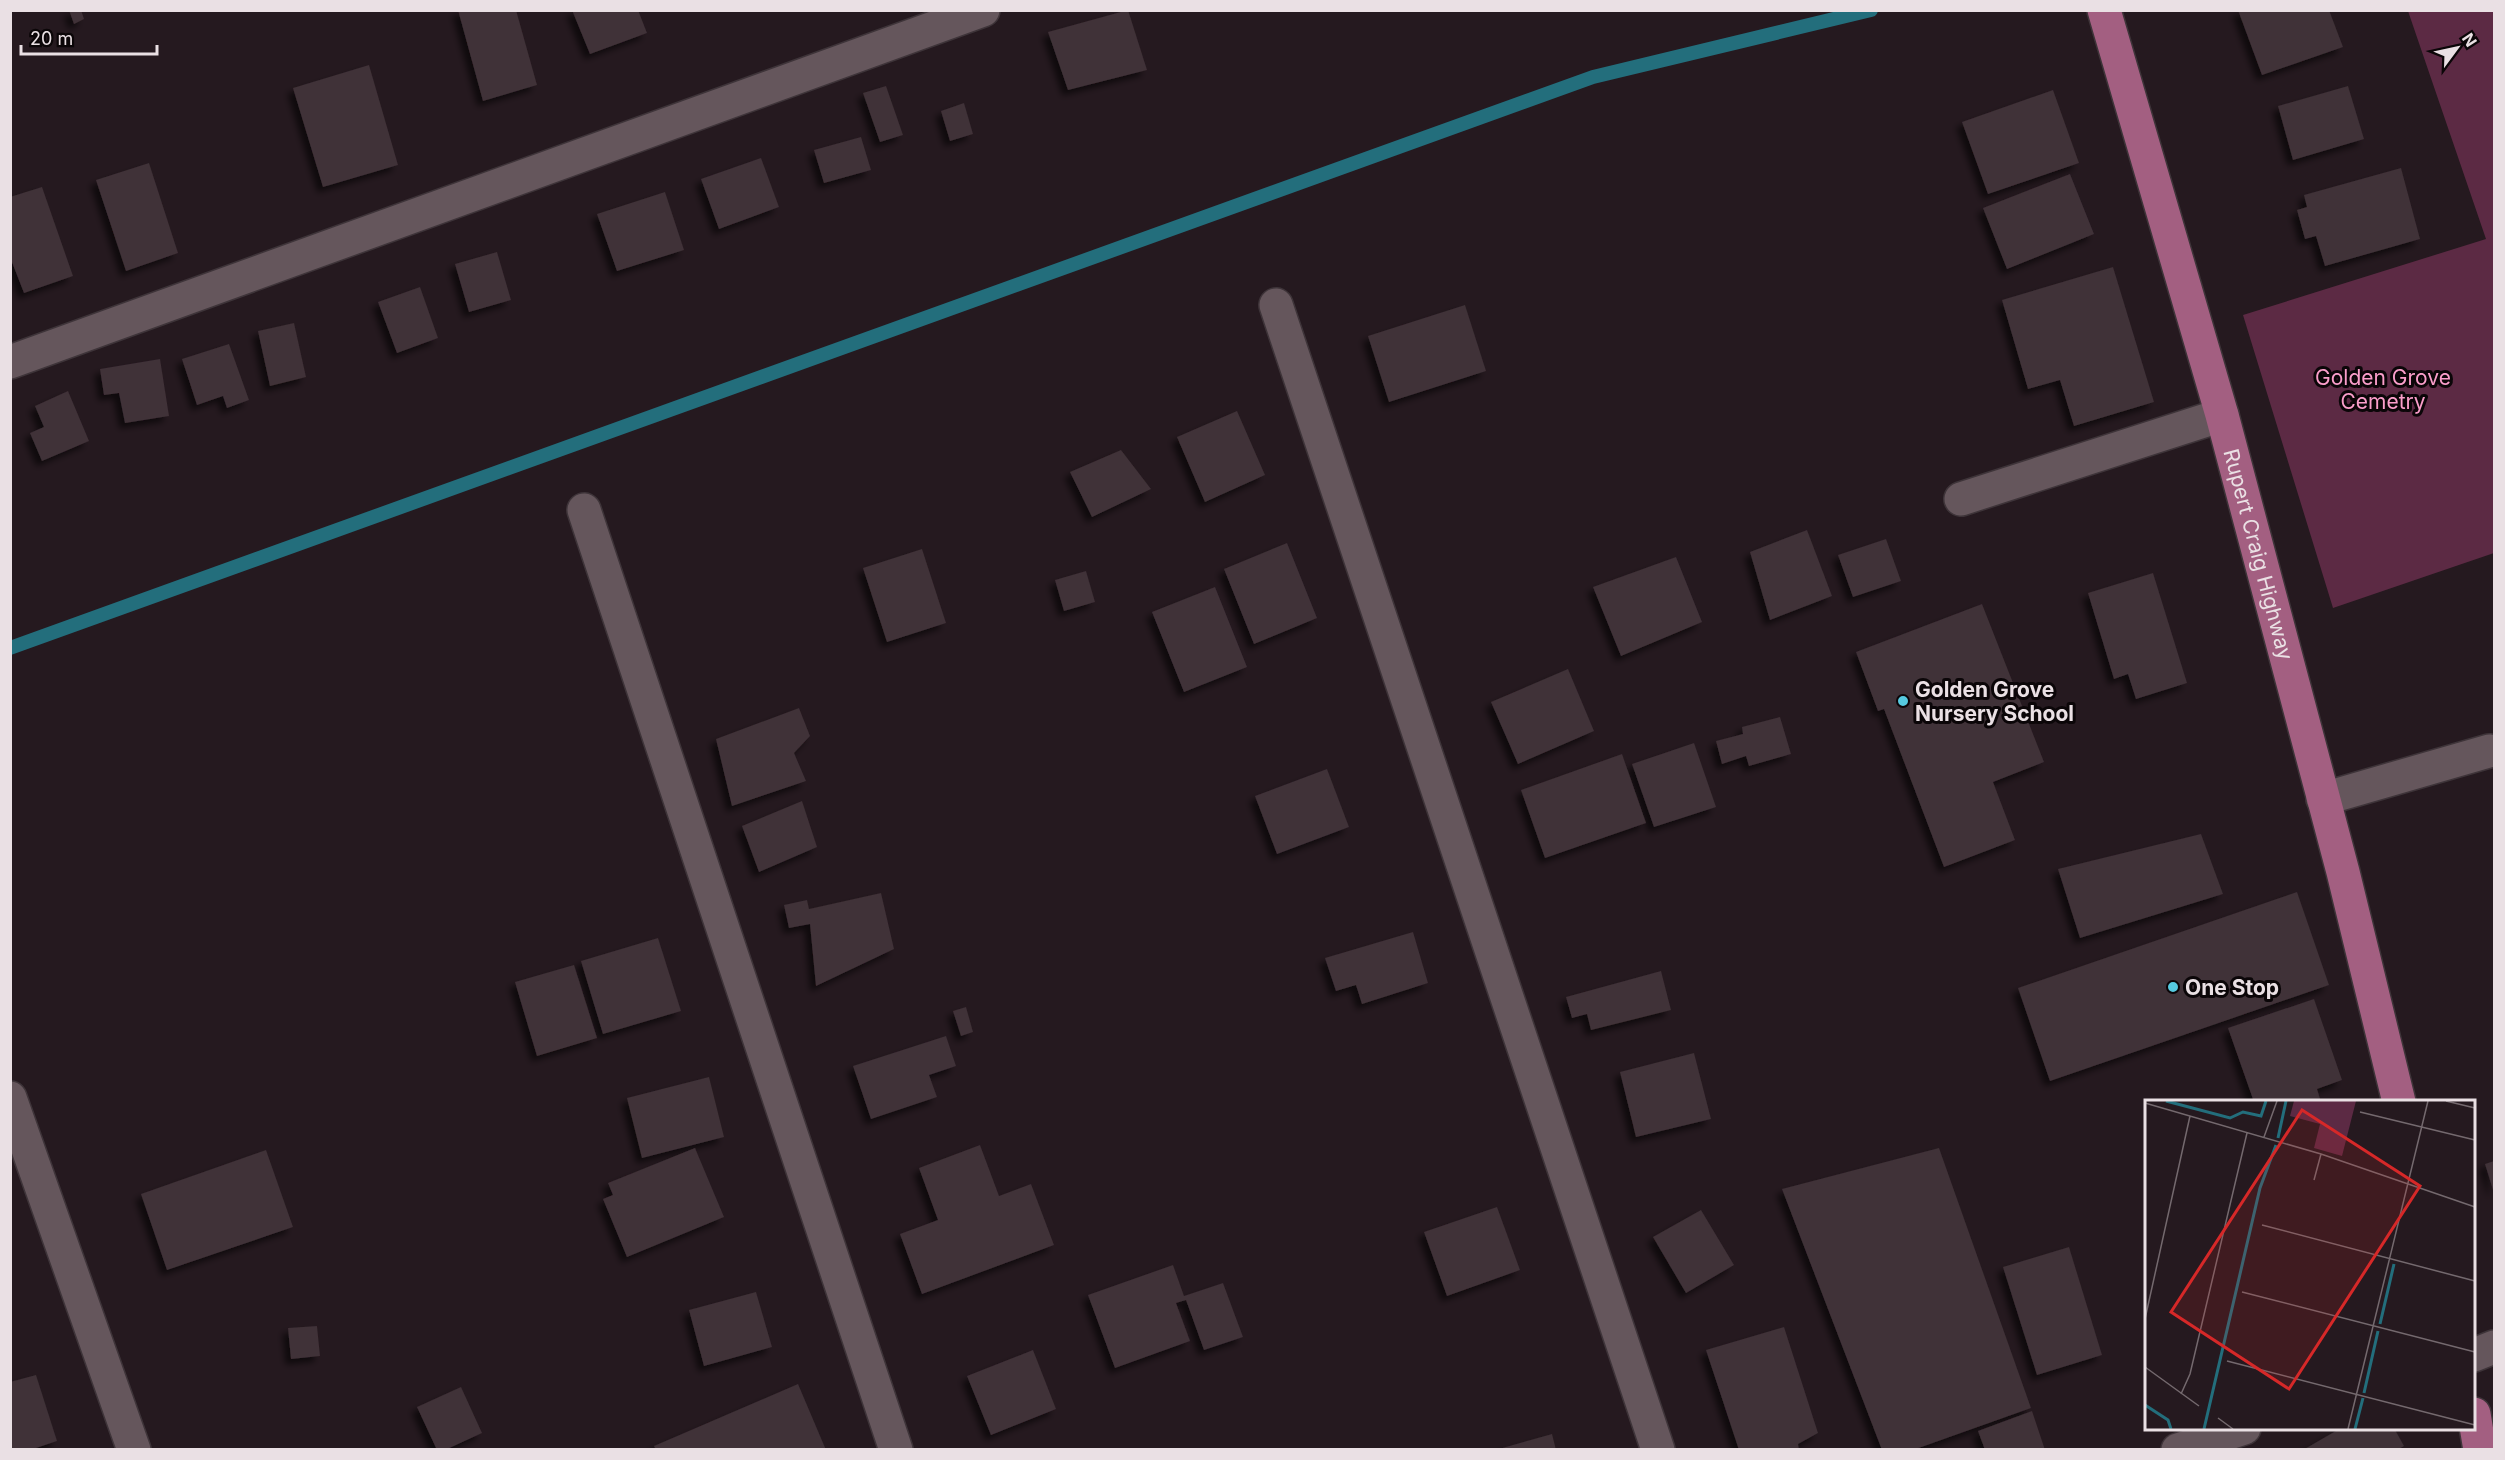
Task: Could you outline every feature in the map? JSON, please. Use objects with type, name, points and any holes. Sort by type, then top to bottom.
[{"type":"main road","name":"Rupert Craig Highway","points":[[2106,19],[2222,415],[2324,799],[2399,1100]]},
{"type":"main road","points":[[2475,1420],[2480,1449]]},
{"type":"street","points":[[10,362],[982,10]]},
{"type":"street","points":[[1276,305],[1658,1449]]},
{"type":"street","points":[[1961,499],[2222,415]]},
{"type":"street","points":[[584,510],[896,1449]]},
{"type":"street","points":[[2324,799],[2489,751]]},
{"type":"street","points":[[10,1098],[134,1449]]},
{"type":"street","points":[[2475,1355],[2494,1347]]},
{"type":"street","points":[[2178,1449],[2238,1430]]},
{"type":"green space","name":"Golden Grove Cemetry","points":[[2408,11],[2494,11],[2494,553],[2333,608],[2243,315],[2486,239]]},
{"type":"building","points":[[69,10],[81,10],[84,19],[74,24]]},
{"type":"building","points":[[458,10],[516,10],[537,85],[483,101]]},
{"type":"building","points":[[572,10],[638,10],[647,33],[590,54]]},
{"type":"building","points":[[1128,10],[1147,70],[1068,90],[1048,32]]},
{"type":"building","points":[[2238,10],[2329,10],[2343,47],[2262,75]]},
{"type":"building","points":[[369,65],[398,165],[323,187],[293,88]]},
{"type":"building","points":[[886,86],[903,135],[880,142],[863,93]]},
{"type":"building","points":[[2348,86],[2364,139],[2293,160],[2278,106]]},
{"type":"building","points":[[2053,90],[2079,163],[1988,194],[1962,122]]},
{"type":"building","points":[[964,103],[973,134],[950,141],[941,111]]},
{"type":"building","points":[[861,137],[871,170],[824,183],[814,150]]},
{"type":"building","points":[[761,158],[779,207],[719,229],[701,179]]},
{"type":"building","points":[[149,163],[178,253],[126,271],[96,180]]},
{"type":"building","points":[[2401,168],[2420,239],[2325,266],[2316,236],[2305,239],[2297,210],[2307,207],[2304,195]]},
{"type":"building","points":[[2070,174],[2094,234],[2007,269],[1983,208]]},
{"type":"building","points":[[42,187],[73,276],[24,293],[10,257],[10,197]]},
{"type":"building","points":[[665,192],[684,250],[617,271],[597,214]]},
{"type":"building","points":[[497,252],[511,300],[469,312],[455,264]]},
{"type":"building","points":[[2113,267],[2154,402],[2074,426],[2060,380],[2028,389],[2002,300]]},
{"type":"building","points":[[420,287],[438,338],[397,353],[378,302]]},
{"type":"building","points":[[1465,305],[1486,371],[1389,402],[1368,336]]},
{"type":"building","points":[[294,323],[306,377],[270,386],[258,331]]},
{"type":"building","points":[[229,344],[249,400],[227,408],[223,396],[197,405],[182,359]]},
{"type":"building","points":[[160,359],[169,416],[125,423],[119,393],[104,395],[100,369]]},
{"type":"building","points":[[68,391],[89,441],[42,461],[30,433],[44,427],[35,406]]},
{"type":"building","points":[[1237,411],[1265,475],[1205,502],[1177,437]]},
{"type":"building","points":[[1121,450],[1151,489],[1092,517],[1070,472]]},
{"type":"building","points":[[1807,530],[1832,596],[1770,620],[1750,552]]},
{"type":"building","points":[[1886,539],[1901,581],[1853,597],[1838,555]]},
{"type":"building","points":[[1287,543],[1317,618],[1254,644],[1224,569]]},
{"type":"building","points":[[922,549],[946,623],[887,642],[863,568]]},
{"type":"building","points":[[1676,557],[1702,622],[1621,656],[1593,587]]},
{"type":"building","points":[[1086,571],[1095,602],[1064,611],[1055,580]]},
{"type":"building","points":[[2153,573],[2187,683],[2136,699],[2128,674],[2114,679],[2088,593]]},
{"type":"building","points":[[1215,587],[1247,667],[1184,692],[1152,612]]},
{"type":"building","points":[[1982,604],[2044,762],[1993,782],[2015,840],[1944,867],[1884,709],[1878,711],[1856,652]]},
{"type":"building","points":[[1568,669],[1594,731],[1518,764],[1491,702]]},
{"type":"building","points":[[799,708],[810,736],[794,753],[806,781],[732,806],[716,739]]},
{"type":"building","points":[[1780,717],[1791,754],[1749,766],[1746,756],[1722,764],[1716,741],[1743,734],[1742,727]]},
{"type":"building","points":[[1694,743],[1716,807],[1654,827],[1632,764]]},
{"type":"building","points":[[1622,754],[1646,823],[1545,858],[1521,790]]},
{"type":"building","points":[[1327,769],[1349,827],[1277,854],[1255,796]]},
{"type":"building","points":[[802,801],[817,847],[759,872],[742,826]]},
{"type":"building","points":[[2201,834],[2223,894],[2080,938],[2058,869]]},
{"type":"building","name":"One Stop","points":[[2297,892],[2329,985],[2050,1081],[2018,988]]},
{"type":"building","points":[[881,893],[894,949],[816,986],[810,924],[789,928],[784,905],[807,900],[809,909]]},
{"type":"building","points":[[1413,932],[1428,983],[1362,1004],[1356,985],[1336,991],[1325,958]]},
{"type":"building","points":[[658,938],[681,1011],[603,1034],[581,961]]},
{"type":"building","points":[[574,965],[597,1038],[537,1056],[515,982]]},
{"type":"building","points":[[1661,971],[1671,1010],[1591,1030],[1587,1014],[1572,1018],[1566,997]]},
{"type":"building","points":[[2314,999],[2342,1080],[2317,1089],[2320,1100],[2253,1100],[2228,1028]]},
{"type":"building","points":[[966,1007],[973,1032],[961,1036],[953,1011]]},
{"type":"building","points":[[946,1036],[956,1066],[929,1075],[937,1097],[871,1119],[853,1066]]},
{"type":"building","points":[[1694,1053],[1711,1119],[1636,1137],[1620,1072]]},
{"type":"building","points":[[709,1077],[724,1137],[642,1158],[627,1098]]},
{"type":"building","points":[[980,1145],[999,1196],[1031,1184],[1054,1245],[922,1294],[900,1234],[938,1220],[919,1168]]},
{"type":"building","points":[[695,1148],[724,1217],[627,1257],[603,1199],[613,1195],[608,1183]]},
{"type":"building","points":[[1939,1148],[2031,1408],[1913,1450],[1882,1450],[1782,1189]]},
{"type":"building","points":[[266,1150],[293,1227],[167,1270],[141,1194]]},
{"type":"building","points":[[2494,1161],[2494,1193],[2485,1164]]},
{"type":"building","points":[[1497,1207],[1520,1270],[1447,1296],[1424,1232]]},
{"type":"building","points":[[1701,1210],[1734,1265],[1686,1293],[1653,1237]]},
{"type":"building","points":[[2069,1247],[2102,1355],[2037,1375],[2003,1267]]},
{"type":"building","points":[[1173,1265],[1184,1296],[1223,1283],[1243,1337],[1204,1350],[1186,1300],[1176,1303],[1190,1341],[1115,1368],[1088,1295]]},
{"type":"building","points":[[756,1292],[772,1347],[704,1366],[689,1310]]},
{"type":"building","points":[[317,1326],[320,1356],[291,1359],[288,1328]]},
{"type":"building","points":[[1784,1327],[1818,1433],[1798,1444],[1799,1450],[1739,1450],[1706,1350]]},
{"type":"building","points":[[1033,1350],[1056,1409],[991,1435],[967,1376]]},
{"type":"building","points":[[36,1375],[57,1441],[30,1450],[10,1450],[10,1382]]},
{"type":"building","points":[[798,1384],[826,1450],[656,1450],[654,1446]]},
{"type":"building","points":[[461,1387],[482,1433],[445,1450],[437,1450],[417,1407]]},
{"type":"building","points":[[2032,1411],[2045,1450],[1985,1450],[1978,1431]]},
{"type":"building","points":[[2338,1430],[2395,1430],[2404,1446],[2397,1450],[2303,1450]]},
{"type":"building","points":[[1552,1434],[1556,1450],[1499,1450],[1499,1449]]},
{"type":"waterway","points":[[10,648],[1593,77],[1871,10]]},
{"type":"place","name":"Golden Grove Nursery School","points":[[1903,701]]},
{"type":"place","name":"One Stop","points":[[2173,987]]}]
